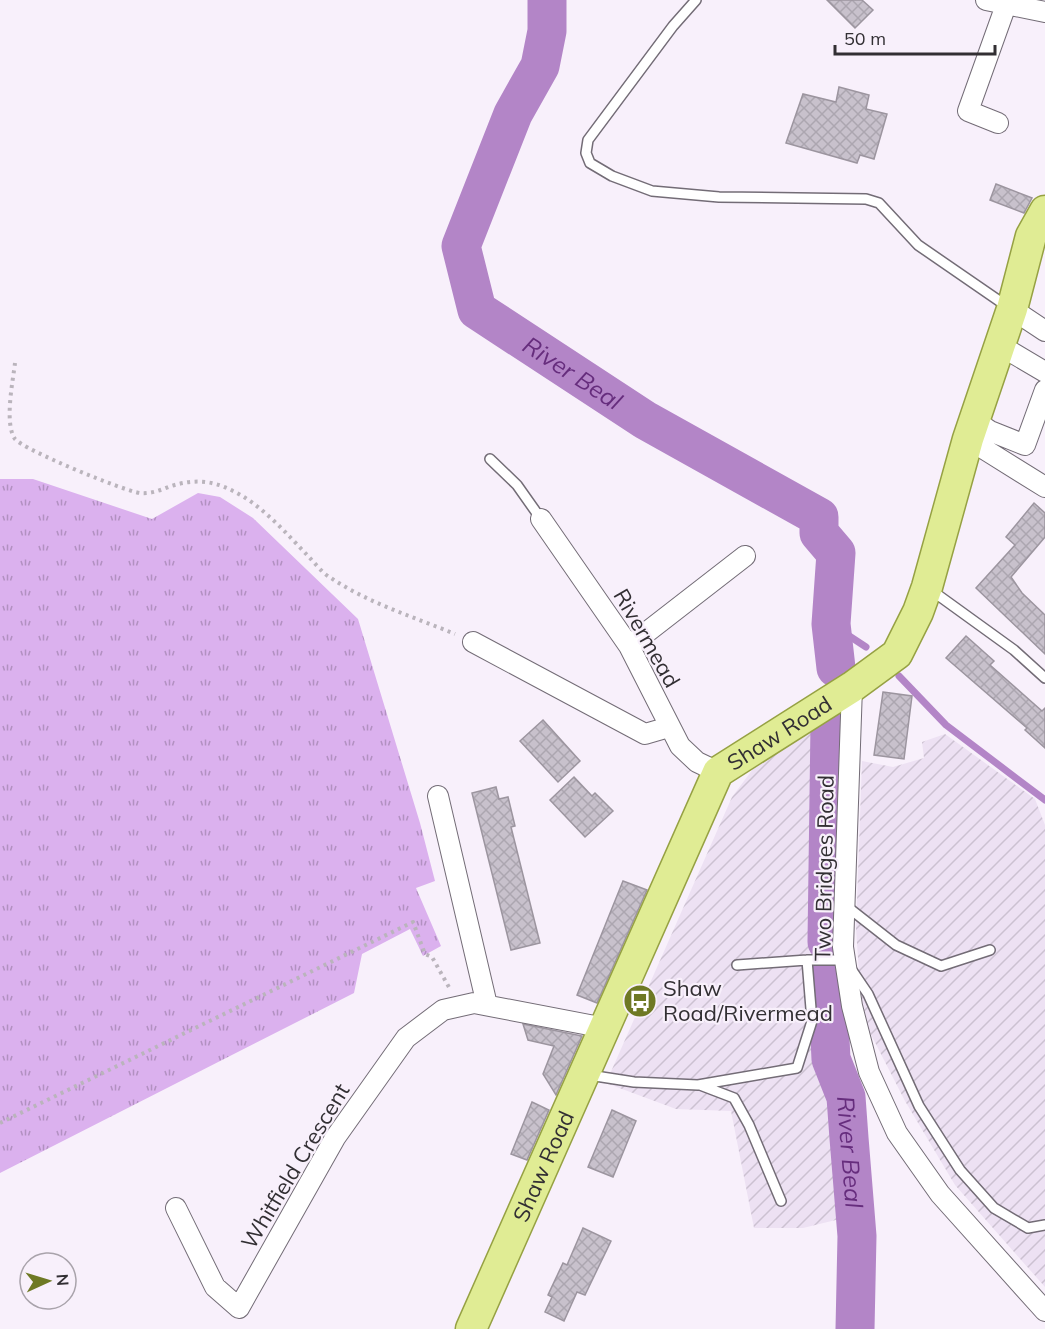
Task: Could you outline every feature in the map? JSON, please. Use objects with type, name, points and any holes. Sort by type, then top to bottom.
[{"type":"main road","name":"Shaw Road","points":[[471,1329],[718,772],[852,687],[897,654],[918,612],[927,587],[972,430],[1012,309],[1030,236],[1045,211]]},
{"type":"street","points":[[986,0],[1045,12]]},
{"type":"street","points":[[998,123],[968,111],[1006,5]]},
{"type":"street","points":[[1012,309],[1045,332]]},
{"type":"street","points":[[1001,346],[1045,372]]},
{"type":"street","points":[[972,430],[990,431],[1025,445],[1045,390]]},
{"type":"street","points":[[972,430],[1045,487]]},
{"type":"street","name":"Rivermead","points":[[541,519],[629,646],[680,746],[697,762],[718,772]]},
{"type":"street","points":[[629,646],[745,556]]},
{"type":"street","points":[[473,642],[645,735],[669,727]]},
{"type":"street","name":"Two Bridges Road","points":[[852,687],[843,947],[852,1006],[868,1072],[897,1133],[940,1194],[1045,1311]]},
{"type":"street","points":[[438,796],[487,1005]]},
{"type":"street","name":"Whitfield Crescent","points":[[176,1208],[215,1287],[239,1308],[335,1138],[406,1038],[442,1010],[474,1003],[605,1028]]},
{"type":"lane","points":[[696,0],[673,26],[588,140],[586,153],[590,163],[612,176],[652,191],[719,197],[866,199],[879,203],[918,245],[1012,309]]},
{"type":"lane","points":[[490,459],[517,485],[541,519]]},
{"type":"lane","points":[[927,587],[1014,650],[1045,678]]},
{"type":"lane","points":[[845,905],[896,945],[940,966],[990,950]]},
{"type":"lane","points":[[584,1074],[634,1082],[698,1085],[797,1068],[812,1021],[807,960]]},
{"type":"lane","points":[[737,965],[845,960],[868,994],[919,1106],[960,1170],[994,1208],[1028,1228],[1045,1225]]},
{"type":"lane","points":[[698,1085],[734,1098],[749,1125],[781,1202]]},
{"type":"path","points":[[15,363],[10,421],[16,441],[46,457],[126,490],[142,493],[155,492],[194,481],[213,482],[235,492],[262,512],[329,578],[369,598],[473,642]]},
{"type":"path","points":[[0,1123],[413,922],[425,954],[432,957],[459,1006]]},
{"type":"shaded area","points":[[825,723],[823,1030],[847,1154],[848,1217],[803,1228],[754,1228],[731,1111],[676,1109],[606,1083],[732,797],[759,761]]},
{"type":"shaded area","points":[[945,734],[1035,799],[1045,825],[1045,1287],[955,1185],[905,1101],[862,1017],[856,929],[862,761],[893,767],[924,758],[922,742]]},
{"type":"green space","points":[[0,479],[33,479],[152,519],[198,493],[220,497],[253,518],[358,619],[420,823],[435,881],[416,888],[441,946],[423,956],[410,929],[362,954],[354,993],[0,1173]]},
{"type":"building","points":[[827,0],[862,0],[873,10],[855,28]]},
{"type":"building","points":[[839,87],[869,95],[866,109],[887,114],[874,159],[860,155],[857,163],[786,143],[803,94],[836,102]]},
{"type":"building","points":[[996,184],[1032,198],[1024,213],[990,200]]},
{"type":"building","points":[[1034,503],[1045,513],[1045,537],[1011,577],[1022,593],[1045,615],[1045,654],[976,588],[1015,545],[1006,537]]},
{"type":"building","points":[[966,636],[994,661],[990,665],[1042,711],[1045,708],[1045,748],[1025,730],[1027,728],[946,658]]},
{"type":"building","points":[[883,692],[912,696],[904,759],[874,755]]},
{"type":"building","points":[[543,720],[580,761],[558,782],[520,741]]},
{"type":"building","points":[[574,777],[592,796],[595,793],[613,811],[585,837],[550,800]]},
{"type":"building","points":[[496,787],[499,799],[508,797],[515,826],[511,827],[540,943],[511,950],[472,793]]},
{"type":"building","points":[[623,881],[647,890],[597,1003],[577,995]]},
{"type":"building","points":[[523,1024],[582,1036],[556,1095],[543,1074],[554,1046],[528,1040]]},
{"type":"building","points":[[532,1102],[549,1110],[527,1160],[511,1154]]},
{"type":"building","points":[[612,1110],[636,1121],[613,1177],[588,1167]]},
{"type":"building","points":[[583,1228],[611,1241],[585,1295],[577,1292],[564,1321],[545,1312],[552,1297],[548,1295],[563,1263],[567,1265]]},
{"type":"waterway","name":"River Beal","points":[[547,0],[547,31],[540,66],[513,114],[461,246],[477,310],[645,420],[819,517],[819,533],[836,553],[831,624],[836,668]]},
{"type":"waterway","points":[[831,624],[866,647]]},
{"type":"waterway","points":[[899,676],[946,725],[1045,800]]},
{"type":"waterway","name":"River Beal","points":[[827,942],[830,724]]},
{"type":"waterway","name":"River Beal","points":[[827,977],[831,1059],[846,1097],[857,1236],[855,1329]]},
{"type":"place","name":"Shaw Road/Rivermead","points":[[640,1001]]}]
